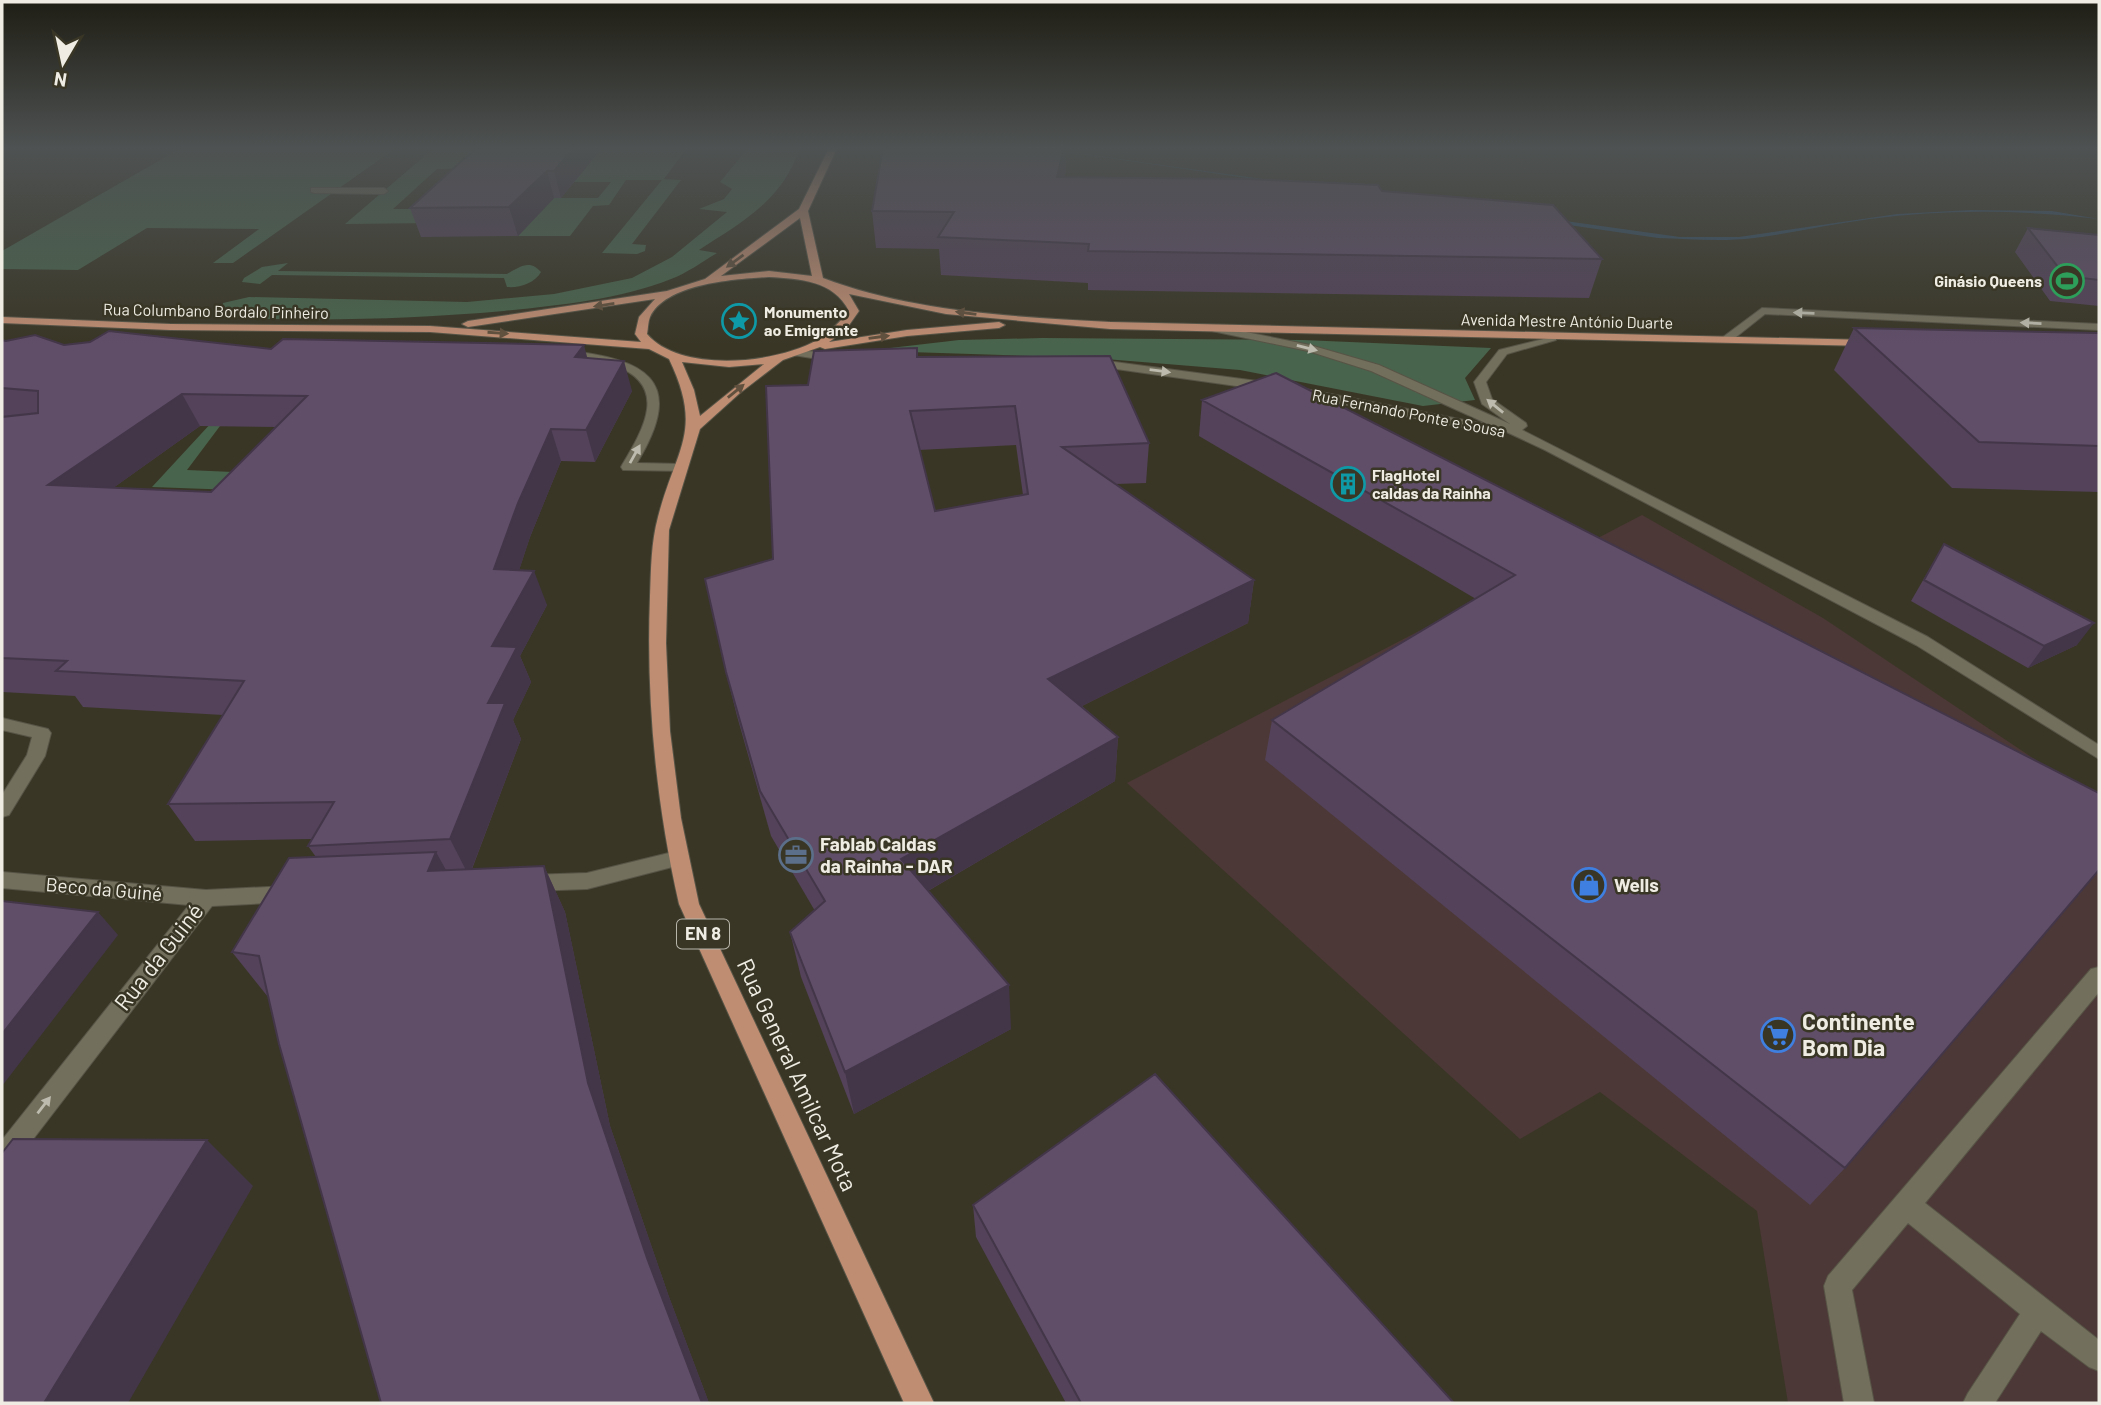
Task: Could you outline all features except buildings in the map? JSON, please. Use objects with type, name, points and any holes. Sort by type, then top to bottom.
[{"type":"main road","points":[[707,281],[799,214]]},
{"type":"main road","points":[[804,214],[818,281]]},
{"type":"main road","points":[[430,329],[671,293],[707,281],[769,274],[818,281],[911,305],[1034,321]]},
{"type":"main road","points":[[671,293],[651,306],[641,320],[641,334],[653,346],[673,356],[724,363],[781,357],[812,348],[834,337],[849,324],[854,311],[850,299],[838,288]]},
{"type":"main road","name":"Rua Columbano Bordalo Pinheiro","points":[[2,320],[170,327],[430,329]]},
{"type":"main road","points":[[812,348],[907,333],[1034,321]]},
{"type":"main road","name":"Avenida Mestre António Duarte","points":[[1034,321],[1216,329],[1881,344]]},
{"type":"main road","points":[[430,329],[653,346]]},
{"type":"main road","points":[[673,356],[688,386],[694,428]]},
{"type":"main road","points":[[694,428],[736,390],[781,357]]},
{"type":"main road","name":"Rua General Amilcar Mota","points":[[694,428],[664,519],[659,550],[659,732],[677,859],[689,904],[919,1403]]},
{"type":"street","points":[[1727,339],[1762,311],[2099,327]]},
{"type":"street","name":"Rua Fernando Ponte e Sousa","points":[[1216,329],[1310,348],[1375,368],[1550,447],[1922,641],[2099,753]]},
{"type":"street","name":"Rua Fernando Ponte e Sousa","points":[[1550,447],[1486,401],[1480,382],[1503,352],[1552,338]]},
{"type":"street","points":[[537,351],[586,355],[620,363],[638,371],[651,385],[655,403],[649,429],[628,467],[681,468]]},
{"type":"street","points":[[797,353],[853,359]]},
{"type":"street","name":"Rua Fernando Ponte e Sousa","points":[[1086,363],[1242,381],[1520,434]]},
{"type":"street","points":[[2,724],[41,733],[36,757],[2,810]]},
{"type":"street","points":[[505,884],[587,881],[677,859]]},
{"type":"street","name":"Beco da Guiné","points":[[2,880],[206,898]]},
{"type":"street","name":"Rua da Guiné","points":[[2,1159],[206,898],[315,893]]},
{"type":"street","points":[[1859,1403],[1838,1286],[2099,976]]},
{"type":"street","points":[[1907,1205],[2099,1357]]},
{"type":"street","points":[[1978,1403],[2038,1311]]},
{"type":"shaded area","points":[[1642,515],[1823,618],[2099,802],[2099,1403],[1788,1403],[1757,1211],[1600,1092],[1520,1139],[1127,783]]},
{"type":"green space","points":[[67,214],[303,214],[233,263],[213,263],[259,229],[147,228],[78,270],[2,269],[2,251]]},
{"type":"green space","points":[[357,214],[444,214],[435,223],[345,224]]},
{"type":"green space","points":[[539,214],[587,214],[570,236],[518,236]]},
{"type":"green space","points":[[634,214],[655,214],[632,244],[646,245],[645,251],[637,254],[602,253]]},
{"type":"green space","points":[[725,214],[752,214],[699,250],[717,253],[683,274],[630,292],[588,301],[525,309],[398,318],[222,317],[223,303],[249,297],[467,302],[554,294],[632,278],[672,257]]},
{"type":"green space","points":[[288,263],[278,271],[507,274],[528,265],[541,272],[531,282],[512,287],[507,287],[504,278],[272,275],[260,284],[242,282],[262,267]]},
{"type":"green space","points":[[959,340],[1303,340],[1491,348],[1465,378],[1475,400],[1423,406],[1240,370],[1093,358],[909,352],[890,348]]},
{"type":"green space","points":[[235,406],[187,470],[278,474],[262,491],[152,487],[225,408]]},
{"type":"water","points":[[1490,214],[1511,214],[1680,237],[1739,237],[1897,214],[1934,214],[1870,219],[1742,239],[1658,238]]},
{"type":"water","points":[[2036,214],[2067,214],[2099,219]]},
{"type":"place","name":"Ginásio Queens","points":[[2067,281]]},
{"type":"place","name":"Monumento ao Emigrante","points":[[739,321]]},
{"type":"place","name":"FlagHotel caldas da Rainha","points":[[1348,484]]},
{"type":"place","name":"Fablab Caldas da Rainha - DAR","points":[[796,855]]},
{"type":"place","name":"Wells","points":[[1589,885]]},
{"type":"place","name":"Continente Bom Dia","points":[[1778,1035]]}]
